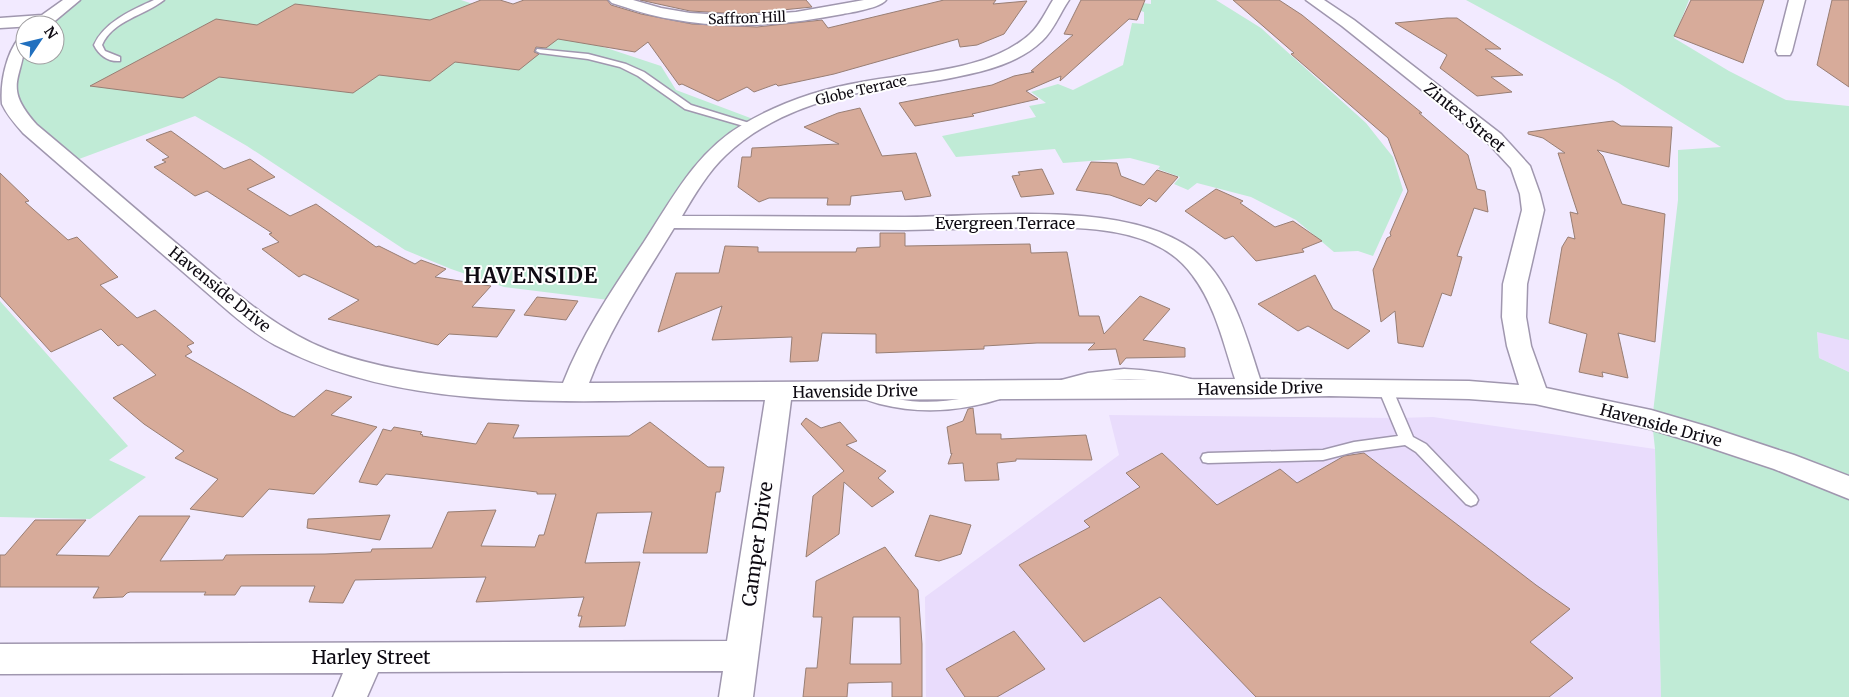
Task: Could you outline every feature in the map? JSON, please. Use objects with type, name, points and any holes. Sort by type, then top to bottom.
[{"type":"street","points":[[52,15],[72,0]]},
{"type":"street","name":"Saffron Hill","points":[[617,0],[671,15],[727,21],[766,20],[807,15],[865,5],[878,0]]},
{"type":"street","name":"Globe Terrace","points":[[572,392],[595,338],[690,186],[716,154],[754,126],[778,113],[841,91],[964,69],[1007,56],[1036,38],[1060,0]]},
{"type":"street","name":"Zintex Street","points":[[1314,0],[1348,23],[1494,138],[1520,166],[1530,194],[1533,210],[1515,284],[1514,317],[1519,346],[1534,395]]},
{"type":"street","points":[[1784,51],[1797,0]]},
{"type":"street","points":[[0,23],[15,23]]},
{"type":"street","name":"Havenside Drive","points":[[15,56],[9,75],[8,91],[9,100],[21,118],[158,240],[264,327],[284,339],[313,352],[372,372],[421,382],[480,389],[572,392],[1385,388],[1469,390],[1534,395],[1600,408],[1709,436],[1784,462],[1849,488]]},
{"type":"street","name":"Evergreen Terrace","points":[[667,222],[1074,222],[1111,225],[1140,232],[1174,247],[1202,271],[1209,282],[1232,334],[1251,389]]},
{"type":"street","name":"Camper Drive","points":[[736,697],[779,392]]},
{"type":"street","points":[[350,697],[367,656]]},
{"type":"street","name":"Harley Street","points":[[0,659],[367,656],[742,656]]},
{"type":"lane","points":[[117,59],[104,56],[99,52],[99,43],[103,36],[116,22],[160,0]]},
{"type":"lane","points":[[540,51],[604,60],[633,69],[687,106],[754,126]]},
{"type":"lane","points":[[1385,388],[1408,440],[1421,448],[1471,500]]},
{"type":"lane","points":[[1208,458],[1322,455],[1354,446],[1408,440]]},
{"type":"shaded area","points":[[1817,331],[1849,340],[1849,372],[1819,358]]},
{"type":"shaded area","points":[[1109,415],[1433,417],[1655,449],[1661,697],[926,697],[925,597],[1119,455]]},
{"type":"green space","points":[[73,0],[461,0],[661,66],[676,90],[761,122],[715,154],[617,301],[504,287],[451,269],[405,250],[247,146],[195,116],[71,162],[21,118],[9,75],[15,59],[15,65],[65,65],[65,15],[54,15]]},
{"type":"green space","points":[[1151,0],[1216,0],[1261,28],[1366,123],[1393,157],[1403,190],[1373,256],[1358,251],[1334,252],[1296,220],[1251,197],[1197,183],[1188,190],[1174,184],[1180,177],[1158,169],[1160,166],[1130,158],[1063,163],[1055,149],[956,157],[942,136],[1036,117],[1029,106],[1046,103],[1031,92],[1058,84],[1073,90],[1123,65],[1132,23],[1144,24],[1144,12],[1138,10],[1142,3],[1151,4]]},
{"type":"green space","points":[[1466,0],[1689,0],[1674,38],[1729,71],[1786,100],[1849,106],[1849,340],[1817,332],[1819,358],[1849,372],[1849,697],[1661,697],[1655,449],[1652,421],[1678,200],[1678,150],[1721,147],[1617,82]]},
{"type":"green space","points":[[0,301],[128,446],[109,460],[146,477],[90,519],[0,517]]},
{"type":"building","points":[[481,0],[500,0],[513,4],[524,0],[607,0],[611,5],[641,14],[692,24],[757,27],[822,20],[828,28],[944,0],[996,0],[993,4],[1027,1],[1004,34],[977,45],[960,47],[958,39],[834,74],[778,86],[776,84],[754,92],[747,87],[718,101],[682,84],[679,85],[648,42],[635,52],[558,39],[546,48],[536,47],[534,52],[539,54],[519,70],[455,62],[430,81],[379,75],[353,93],[219,77],[183,98],[90,86],[216,19],[257,25],[295,4],[430,20]]},
{"type":"building","points":[[640,0],[806,0],[812,7],[743,14],[690,11]]},
{"type":"building","points":[[1081,0],[1145,0],[1137,20],[1129,19],[1060,81],[1061,76],[1026,91],[1038,99],[972,114],[974,116],[915,126],[899,103],[992,85],[1014,76],[1034,72],[1031,71],[1073,35],[1064,34]]},
{"type":"building","points":[[1233,0],[1279,0],[1302,15],[1422,113],[1419,113],[1468,155],[1477,189],[1485,191],[1488,212],[1474,208],[1457,256],[1462,257],[1451,296],[1442,293],[1423,347],[1398,343],[1395,311],[1381,322],[1373,270],[1387,238],[1391,236],[1390,233],[1408,191],[1388,138],[1291,54],[1294,53]]},
{"type":"building","points":[[1691,0],[1764,0],[1743,63],[1674,36]]},
{"type":"building","points":[[1832,0],[1849,0],[1849,87],[1817,65]]},
{"type":"building","points":[[1457,18],[1501,49],[1485,49],[1523,75],[1491,77],[1512,92],[1477,96],[1440,68],[1447,55],[1395,23]]},
{"type":"building","points":[[860,108],[882,156],[916,153],[931,196],[905,200],[902,191],[851,196],[850,205],[827,205],[828,198],[769,198],[759,202],[738,187],[742,157],[751,157],[752,148],[839,144],[804,127],[838,113]]},
{"type":"building","points":[[1613,121],[1621,126],[1672,127],[1669,167],[1597,150],[1603,156],[1622,204],[1665,214],[1655,342],[1618,333],[1628,378],[1602,372],[1603,377],[1579,372],[1587,334],[1549,323],[1562,247],[1568,237],[1575,239],[1570,212],[1578,214],[1558,153],[1565,153],[1543,138],[1528,134],[1528,132]]},
{"type":"building","points":[[171,131],[224,169],[250,159],[275,177],[247,189],[290,216],[316,204],[376,247],[379,246],[415,264],[421,260],[446,269],[435,277],[491,286],[472,307],[515,310],[497,337],[449,334],[438,345],[328,319],[359,300],[304,274],[299,277],[262,249],[279,242],[269,234],[272,233],[207,191],[195,196],[154,167],[166,162],[162,160],[169,157],[146,140]]},
{"type":"building","points":[[1091,162],[1117,163],[1121,176],[1144,185],[1157,170],[1178,177],[1156,202],[1149,198],[1141,206],[1110,195],[1076,190]]},
{"type":"building","points":[[1042,169],[1054,194],[1021,197],[1012,176],[1020,175],[1018,172]]},
{"type":"building","points":[[0,173],[29,201],[25,202],[68,240],[77,237],[118,277],[100,285],[137,318],[155,310],[194,343],[187,346],[192,352],[185,356],[281,412],[294,417],[326,390],[352,397],[331,415],[377,427],[314,494],[269,489],[243,517],[190,509],[218,479],[175,458],[184,451],[144,424],[113,398],[156,375],[122,344],[118,346],[101,329],[51,352],[0,296]]},
{"type":"building","points":[[1216,189],[1243,201],[1240,203],[1275,227],[1293,221],[1322,241],[1302,249],[1304,252],[1256,261],[1233,236],[1225,239],[1185,211]]},
{"type":"building","points":[[880,233],[905,233],[905,246],[1030,244],[1031,253],[1067,252],[1079,316],[1099,316],[1104,334],[1140,296],[1170,309],[1143,340],[1185,348],[1185,357],[1126,358],[1120,365],[1116,349],[1088,350],[1095,343],[1037,343],[984,346],[984,349],[876,353],[876,334],[822,333],[818,361],[790,362],[792,337],[712,340],[722,306],[658,332],[676,273],[719,273],[725,246],[758,247],[758,252],[856,252],[857,248],[880,247]]},
{"type":"building","points":[[1315,275],[1333,309],[1370,331],[1348,349],[1308,326],[1298,331],[1258,304]]},
{"type":"building","points":[[537,297],[578,301],[566,320],[524,315]]},
{"type":"building","points":[[973,408],[976,434],[1001,434],[1001,439],[1086,435],[1092,460],[1016,459],[1016,461],[997,463],[999,480],[965,481],[963,463],[948,464],[952,453],[947,427],[963,421],[968,409]]},
{"type":"building","points":[[806,418],[821,428],[840,422],[857,441],[846,445],[886,471],[878,478],[894,492],[872,507],[844,482],[839,534],[806,557],[813,496],[844,471],[801,424]]},
{"type":"building","points":[[650,422],[708,467],[724,467],[720,492],[716,492],[707,553],[643,553],[652,512],[597,513],[585,563],[640,562],[625,626],[579,627],[582,616],[578,616],[584,597],[476,602],[486,577],[355,580],[343,603],[309,602],[315,586],[241,586],[235,595],[204,595],[206,592],[130,592],[123,597],[93,598],[99,587],[0,587],[0,555],[5,555],[35,520],[86,520],[56,555],[109,556],[139,516],[190,516],[160,561],[223,560],[226,555],[325,554],[371,552],[372,549],[432,548],[448,512],[496,510],[481,546],[535,547],[539,535],[544,535],[556,494],[537,494],[537,492],[386,474],[377,485],[359,482],[383,429],[391,431],[394,427],[422,432],[420,434],[422,436],[476,444],[488,423],[519,425],[513,438],[629,436]]},
{"type":"building","points":[[1162,453],[1217,505],[1280,469],[1297,483],[1344,456],[1364,453],[1570,609],[1530,642],[1573,678],[1549,697],[1256,697],[1160,597],[1084,642],[1019,565],[1090,527],[1084,521],[1140,487],[1126,473]]},
{"type":"building","points":[[390,515],[380,540],[307,528],[308,519]]},
{"type":"building","points":[[930,515],[971,525],[961,554],[939,561],[915,556]]},
{"type":"building","points":[[885,547],[918,590],[922,644],[922,697],[892,697],[892,682],[848,683],[847,697],[803,697],[806,668],[817,668],[822,617],[813,617],[816,581]],"holes":[[[853,617],[900,617],[901,664],[850,664]]]},
{"type":"building","points":[[1014,631],[1045,669],[997,697],[965,697],[946,669]]},
{"type":"district","name":"HAVENSIDE","points":[[531,276]]}]
